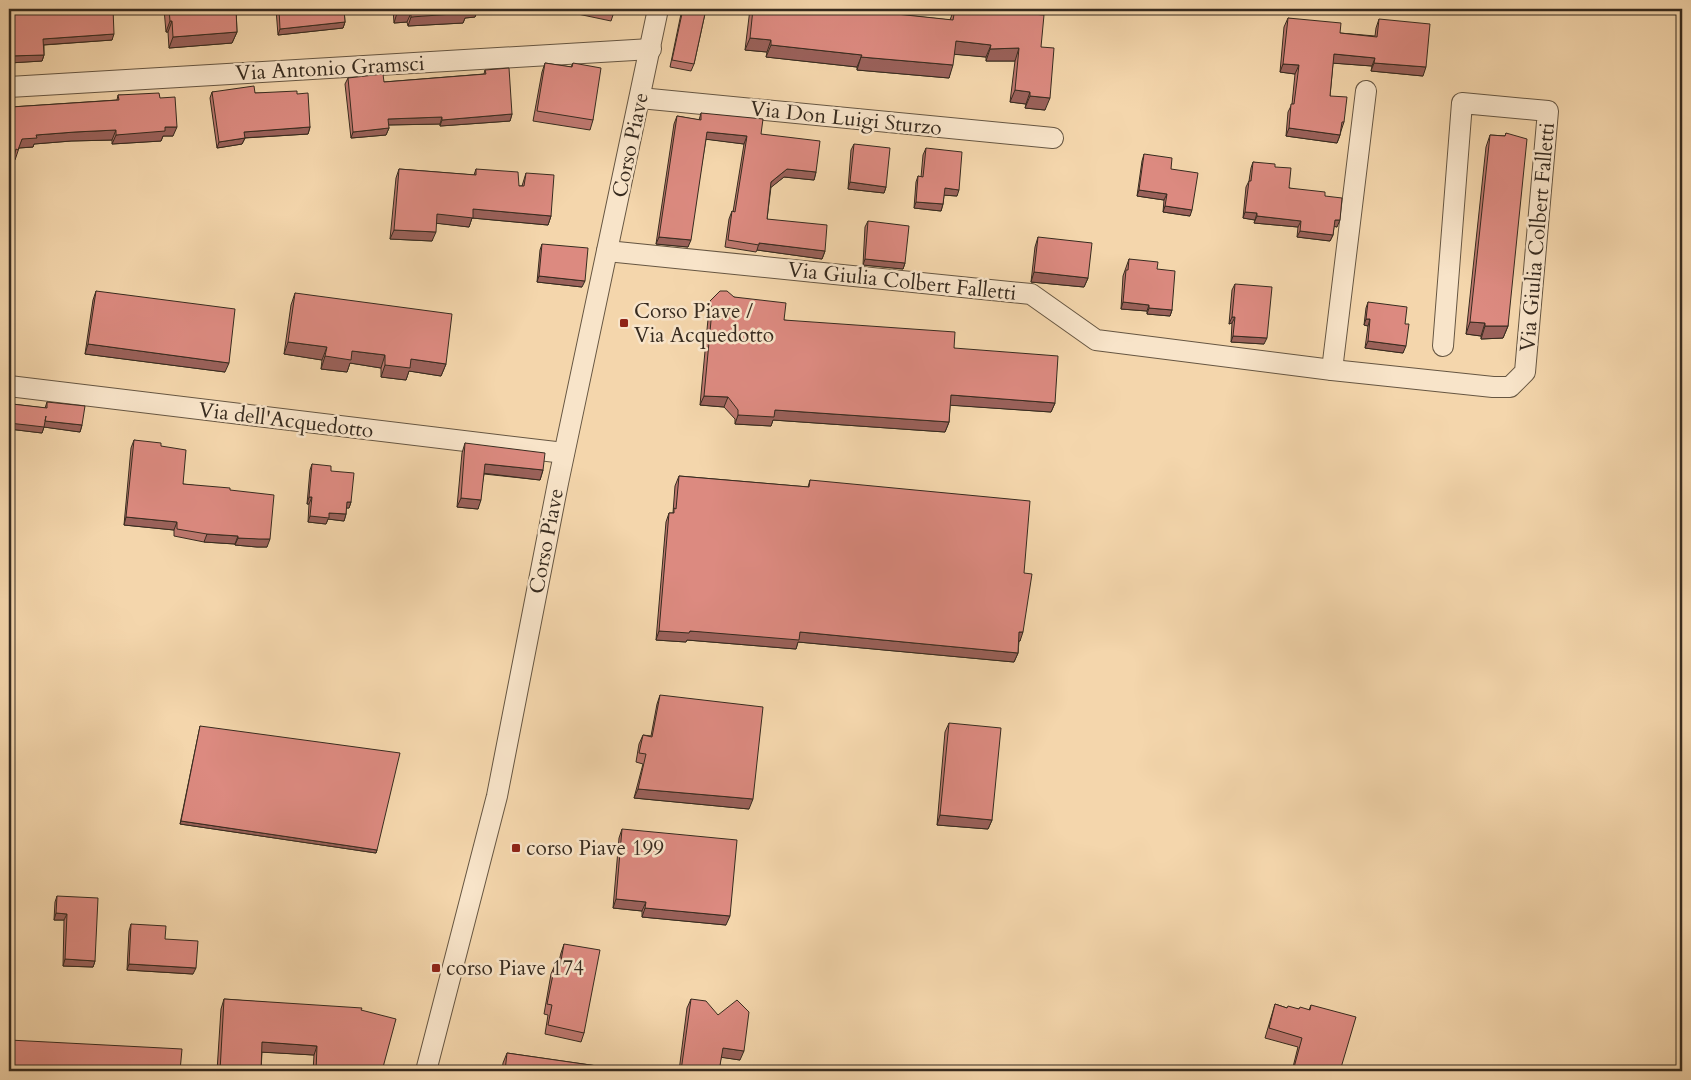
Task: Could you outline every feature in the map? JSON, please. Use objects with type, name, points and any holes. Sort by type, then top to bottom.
[{"type":"street","name":"Corso Piave","points":[[426,1071],[497,796],[564,453],[658,9]]},
{"type":"street","name":"Via Antonio Gramsci","points":[[9,87],[651,49]]},
{"type":"street","points":[[1332,370],[1366,91]]},
{"type":"street","name":"Via Don Luigi Sturzo","points":[[640,98],[1053,138]]},
{"type":"street","name":"Via Giulia Colbert Falletti","points":[[607,251],[1031,294],[1096,340],[1332,370],[1494,387],[1510,387],[1526,372],[1548,111],[1462,103],[1443,346]]},
{"type":"street","name":"Via dell'Acquedotto","points":[[9,386],[564,453]]},
{"type":"building","points":[[11,9],[113,9],[114,34],[43,39],[44,55],[9,56],[9,23],[12,23]]},
{"type":"building","points":[[169,9],[236,9],[237,32],[173,37]]},
{"type":"building","points":[[279,9],[344,9],[345,22],[280,29]]},
{"type":"building","points":[[397,9],[467,9],[467,13],[411,17],[411,13],[397,13]]},
{"type":"building","points":[[600,9],[615,9],[614,12]]},
{"type":"building","points":[[683,9],[706,9],[694,64],[672,60]]},
{"type":"building","points":[[753,9],[869,9],[868,11],[953,20],[955,9],[1044,15],[1041,47],[1054,48],[1050,98],[1030,96],[1030,92],[1015,90],[1019,48],[990,49],[991,45],[956,41],[953,65],[861,57],[862,55],[771,45],[771,40],[750,38]]},
{"type":"building","points":[[1288,18],[1341,23],[1340,33],[1377,37],[1379,19],[1430,24],[1426,67],[1374,63],[1375,58],[1334,54],[1330,96],[1347,97],[1344,122],[1342,122],[1340,135],[1289,128],[1291,104],[1294,104],[1299,65],[1283,64]]},
{"type":"building","points":[[545,63],[572,67],[573,63],[601,68],[593,120],[537,111]]},
{"type":"building","points":[[509,68],[512,114],[442,120],[442,117],[388,119],[389,128],[353,132],[348,78],[383,74],[384,82],[486,74],[485,70]]},
{"type":"building","points":[[254,86],[255,93],[297,91],[297,94],[308,93],[310,127],[244,132],[245,138],[219,142],[212,92]]},
{"type":"building","points":[[159,93],[160,98],[175,97],[177,127],[165,127],[165,131],[116,135],[116,130],[36,135],[37,138],[22,139],[18,150],[16,149],[12,164],[9,163],[9,127],[13,128],[11,107],[119,100],[118,95]]},
{"type":"building","points":[[701,113],[763,119],[761,134],[820,141],[816,172],[787,169],[771,182],[767,219],[827,225],[825,251],[728,240],[732,211],[735,212],[747,136],[707,132],[691,240],[659,237],[677,116],[701,120]]},
{"type":"building","points":[[1506,133],[1527,139],[1508,326],[1485,326],[1485,323],[1470,322],[1490,135],[1505,136]]},
{"type":"building","points":[[854,144],[890,148],[886,187],[850,182]]},
{"type":"building","points":[[926,148],[962,152],[959,190],[945,188],[943,204],[916,202],[918,176],[923,177]]},
{"type":"building","points":[[1144,154],[1172,158],[1171,169],[1198,173],[1192,210],[1165,206],[1167,194],[1139,190]]},
{"type":"building","points":[[1253,162],[1275,164],[1275,167],[1291,168],[1289,188],[1325,192],[1325,196],[1342,198],[1340,220],[1335,220],[1333,235],[1300,231],[1301,221],[1257,216],[1257,213],[1245,212]]},
{"type":"building","points":[[399,169],[476,175],[476,169],[518,172],[519,186],[524,186],[526,173],[554,175],[551,216],[473,209],[473,218],[437,214],[436,232],[394,230]]},
{"type":"building","points":[[868,221],[909,226],[905,263],[865,259]]},
{"type":"building","points":[[1038,237],[1092,243],[1088,278],[1034,272]]},
{"type":"building","points":[[542,244],[588,248],[585,281],[539,276]]},
{"type":"building","points":[[1129,259],[1158,262],[1157,269],[1175,271],[1172,310],[1149,308],[1149,305],[1123,302]]},
{"type":"building","points":[[1235,284],[1272,287],[1267,338],[1233,336],[1235,317],[1232,317]]},
{"type":"building","points":[[96,291],[235,309],[229,363],[88,344]]},
{"type":"building","points":[[720,291],[727,291],[734,297],[786,303],[784,320],[955,332],[954,348],[1058,356],[1055,403],[951,395],[949,422],[775,410],[774,417],[738,415],[738,410],[728,397],[704,396],[712,310],[710,301]]},
{"type":"building","points":[[295,293],[452,314],[446,364],[411,359],[410,368],[385,365],[385,355],[352,351],[351,360],[325,356],[327,347],[288,342]]},
{"type":"building","points":[[1368,302],[1407,307],[1405,324],[1409,324],[1406,346],[1368,341],[1370,319],[1366,319]]},
{"type":"building","points":[[47,402],[85,406],[82,425],[45,421],[44,427],[9,423],[12,404],[47,408]]},
{"type":"building","points":[[134,440],[161,443],[161,446],[186,450],[183,484],[230,488],[230,490],[274,495],[270,539],[238,538],[238,536],[207,534],[177,529],[177,522],[126,517]]},
{"type":"building","points":[[465,443],[545,453],[543,470],[485,464],[481,500],[461,498]]},
{"type":"building","points":[[312,464],[331,466],[331,471],[354,473],[351,502],[347,502],[346,514],[329,513],[329,518],[310,516],[312,497],[309,497]]},
{"type":"building","points":[[679,476],[809,487],[810,480],[1030,501],[1024,573],[1032,574],[1023,632],[1019,632],[1018,653],[800,632],[799,640],[690,631],[689,633],[659,631],[669,513],[674,513],[674,508],[676,509]]},
{"type":"building","points":[[660,695],[763,707],[753,799],[638,789],[646,754],[639,753],[643,735],[652,737]]},
{"type":"building","points":[[949,723],[1001,728],[992,820],[940,815]]},
{"type":"building","points":[[200,726],[400,753],[377,850],[181,821]]},
{"type":"building","points":[[622,829],[737,840],[730,916],[645,908],[646,902],[616,899]]},
{"type":"building","points":[[57,896],[98,898],[95,961],[65,959],[67,914],[56,913]]},
{"type":"building","points":[[131,924],[166,926],[165,939],[198,941],[196,968],[129,964]]},
{"type":"building","points":[[564,944],[600,950],[584,1033],[548,1025],[552,1005],[547,1004],[555,965],[560,966]]},
{"type":"building","points":[[224,999],[362,1008],[361,1010],[396,1019],[382,1071],[316,1071],[317,1046],[262,1042],[261,1071],[220,1071]]},
{"type":"building","points":[[691,999],[706,1001],[718,1015],[737,1000],[749,1012],[744,1051],[723,1048],[719,1071],[681,1071]]},
{"type":"building","points":[[1275,1004],[1287,1008],[1288,1006],[1299,1009],[1300,1007],[1310,1010],[1311,1005],[1356,1017],[1340,1071],[1293,1071],[1302,1038],[1269,1028]]},
{"type":"building","points":[[9,1040],[182,1049],[180,1071],[9,1071]]},
{"type":"building","points":[[507,1053],[632,1071],[505,1071]]},
{"type":"building","points":[[796,1067],[816,1071],[795,1071]]},
{"type":"place","name":"Corso Piave / Via Acquedotto","points":[[624,323]]},
{"type":"place","name":"corso Piave 199","points":[[516,848]]},
{"type":"place","name":"corso Piave 174","points":[[436,968]]}]
